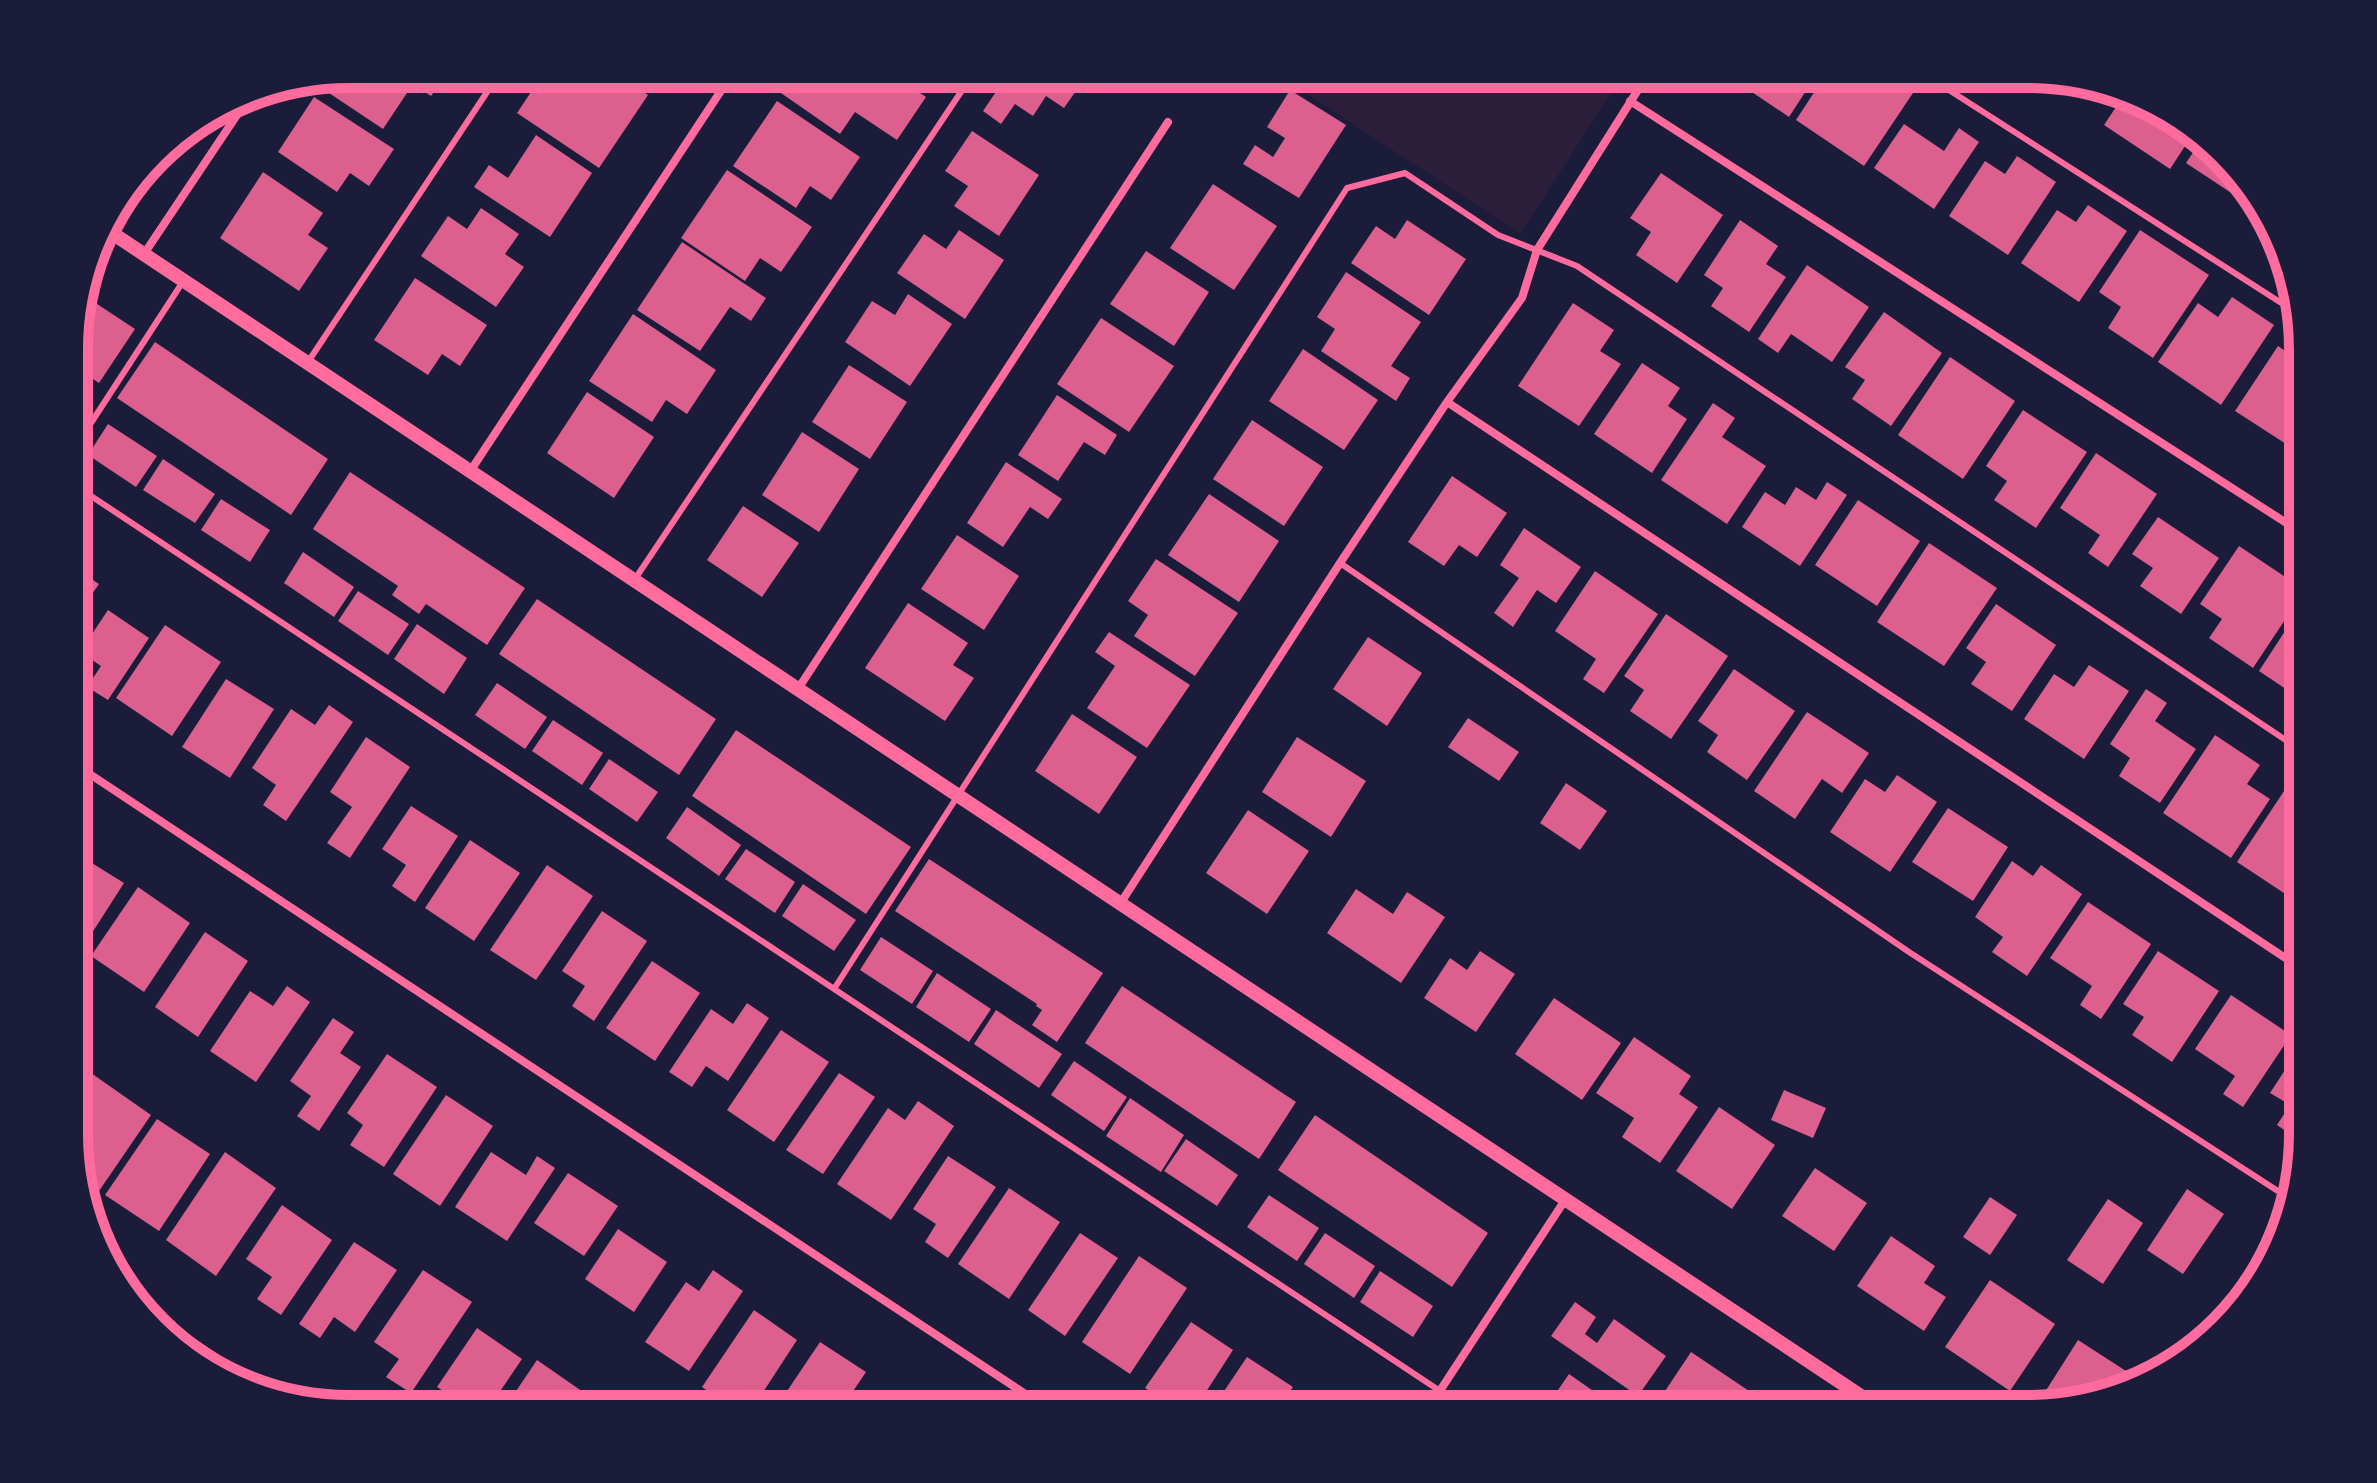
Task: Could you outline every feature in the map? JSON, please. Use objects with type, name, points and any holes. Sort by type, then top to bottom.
[{"type":"street","points":[[471,470],[723,88]]},
{"type":"street","points":[[1120,904],[1340,563],[1447,402],[1522,298],[1537,250],[1639,88]]},
{"type":"street","points":[[1630,101],[2288,524]]},
{"type":"street","points":[[144,254],[238,113]]},
{"type":"street","points":[[798,689],[1168,122]]},
{"type":"street","points":[[115,235],[1858,1394]]},
{"type":"street","points":[[1447,402],[2288,960]]},
{"type":"street","points":[[88,773],[1026,1395]]},
{"type":"street","points":[[1438,1394],[1565,1200]]},
{"type":"street","points":[[185,1336],[220,1360]]},
{"type":"lane","points":[[308,362],[490,88]]},
{"type":"lane","points":[[634,580],[964,88]]},
{"type":"lane","points":[[1946,88],[2285,305]]},
{"type":"lane","points":[[834,989],[1347,188],[1405,173],[1498,235],[1577,266],[2288,742]]},
{"type":"lane","points":[[88,428],[184,280]]},
{"type":"lane","points":[[88,494],[1440,1391]]},
{"type":"lane","points":[[1340,563],[1909,952],[2282,1194]]},
{"type":"shaded area","points":[[1298,88],[1615,88],[1520,234]]},
{"type":"building","points":[[410,88],[383,129],[329,93],[332,89]]},
{"type":"building","points":[[419,88],[436,88],[431,96]]},
{"type":"building","points":[[534,88],[637,88],[648,95],[599,168],[517,113]]},
{"type":"building","points":[[780,88],[913,88],[926,97],[897,140],[855,112],[840,134],[778,91]]},
{"type":"building","points":[[999,88],[1078,88],[1064,108],[1046,96],[1033,116],[1015,104],[1001,124],[983,111]]},
{"type":"building","points":[[1746,88],[1808,88],[1789,117]]},
{"type":"building","points":[[1817,88],[1906,88],[1913,93],[1864,166],[1796,120]]},
{"type":"building","points":[[1290,90],[1346,125],[1299,198],[1243,164],[1255,145],[1273,157],[1285,138],[1267,127]]},
{"type":"building","points":[[314,97],[394,149],[369,186],[350,173],[337,192],[278,152]]},
{"type":"building","points":[[777,101],[860,157],[831,200],[810,186],[796,208],[733,166]]},
{"type":"building","points":[[2118,105],[2143,115],[2187,142],[2170,169],[2104,125]]},
{"type":"building","points":[[1904,124],[1944,151],[1959,128],[1979,142],[1934,209],[1874,168]]},
{"type":"building","points":[[972,131],[1039,175],[999,236],[954,206],[968,186],[945,171]]},
{"type":"building","points":[[536,135],[592,173],[550,237],[474,187],[489,165],[508,178]]},
{"type":"building","points":[[2195,149],[2241,200],[2186,163]]},
{"type":"building","points":[[2017,156],[2056,182],[2008,255],[1949,216],[1985,161],[2005,174]]},
{"type":"building","points":[[727,170],[812,227],[781,272],[760,258],[745,281],[681,238]]},
{"type":"building","points":[[263,172],[323,213],[308,235],[328,248],[299,291],[220,238]]},
{"type":"building","points":[[1661,173],[1723,215],[1677,283],[1636,255],[1651,232],[1630,218]]},
{"type":"building","points":[[1213,184],[1277,226],[1234,290],[1170,248]]},
{"type":"building","points":[[2088,205],[2127,231],[2079,302],[2021,263],[2057,210],[2076,222]]},
{"type":"building","points":[[481,208],[519,234],[505,254],[524,267],[496,307],[421,256],[448,216],[467,229]]},
{"type":"building","points":[[1407,220],[1466,259],[1429,315],[1351,263],[1376,226],[1395,239]]},
{"type":"building","points":[[1740,220],[1778,246],[1766,264],[1786,277],[1749,332],[1711,306],[1723,288],[1704,275]]},
{"type":"building","points":[[959,230],[1004,260],[965,319],[897,273],[924,234],[946,249]]},
{"type":"building","points":[[2140,230],[2209,275],[2153,358],[2108,328],[2121,307],[2099,292]]},
{"type":"building","points":[[682,242],[766,298],[751,321],[730,307],[700,351],[637,310]]},
{"type":"building","points":[[1146,251],[1209,292],[1174,346],[1110,304]]},
{"type":"building","points":[[1807,265],[1869,307],[1832,362],[1791,334],[1778,353],[1758,339]]},
{"type":"building","points":[[1346,272],[1421,322],[1391,366],[1410,378],[1396,401],[1321,351],[1335,329],[1317,317]]},
{"type":"building","points":[[415,278],[487,325],[460,366],[442,354],[428,375],[374,340]]},
{"type":"building","points":[[908,294],[952,324],[910,386],[845,342],[872,301],[895,315]]},
{"type":"building","points":[[2232,297],[2274,325],[2221,405],[2158,362],[2198,303],[2218,317]]},
{"type":"building","points":[[93,301],[135,329],[99,383],[88,376]]},
{"type":"building","points":[[1573,303],[1614,330],[1600,351],[1621,364],[1579,426],[1518,386]]},
{"type":"building","points":[[1884,312],[1942,353],[1891,426],[1852,399],[1865,380],[1845,367]]},
{"type":"building","points":[[633,314],[716,370],[687,414],[666,400],[652,422],[589,381]]},
{"type":"building","points":[[1101,318],[1174,366],[1129,432],[1057,384]]},
{"type":"building","points":[[155,342],[328,459],[291,515],[117,398]]},
{"type":"building","points":[[2278,346],[2288,353],[2288,445],[2235,411]]},
{"type":"building","points":[[1303,349],[1378,400],[1344,450],[1269,401]]},
{"type":"building","points":[[1950,357],[2015,401],[1963,479],[1898,435]]},
{"type":"building","points":[[1642,363],[1680,388],[1668,406],[1687,419],[1652,473],[1594,434]]},
{"type":"building","points":[[849,365],[907,402],[870,459],[812,422]]},
{"type":"building","points":[[587,392],[654,437],[614,498],[547,453]]},
{"type":"building","points":[[1057,395],[1117,435],[1105,455],[1084,442],[1058,481],[1018,455]]},
{"type":"building","points":[[1713,403],[1735,418],[1722,437],[1766,466],[1727,524],[1661,480]]},
{"type":"building","points":[[2023,410],[2087,452],[2036,528],[1994,500],[2007,481],[1986,466]]},
{"type":"building","points":[[1252,420],[1323,467],[1284,526],[1213,479]]},
{"type":"building","points":[[108,424],[157,456],[136,487],[88,455]]},
{"type":"building","points":[[802,432],[859,469],[819,532],[762,495]]},
{"type":"building","points":[[2096,453],[2157,494],[2108,567],[2088,553],[2100,535],[2060,508]]},
{"type":"building","points":[[163,459],[215,494],[195,523],[143,490]]},
{"type":"building","points":[[1006,462],[1062,499],[1048,519],[1030,507],[1003,547],[967,523]]},
{"type":"building","points":[[350,472],[525,588],[487,645],[426,604],[419,614],[392,595],[398,586],[313,529]]},
{"type":"building","points":[[1452,476],[1507,513],[1477,557],[1459,545],[1444,566],[1408,542]]},
{"type":"building","points":[[1827,482],[1847,495],[1800,566],[1742,527],[1765,492],[1785,505],[1796,487],[1816,500]]},
{"type":"building","points":[[1209,494],[1279,541],[1239,602],[1168,555]]},
{"type":"building","points":[[221,499],[270,530],[250,562],[201,530]]},
{"type":"building","points":[[1858,500],[1920,541],[1877,606],[1815,565]]},
{"type":"building","points":[[743,506],[799,543],[762,597],[707,560]]},
{"type":"building","points":[[2158,517],[2219,558],[2181,614],[2140,586],[2153,568],[2132,554]]},
{"type":"building","points":[[1524,528],[1581,567],[1556,603],[1537,590],[1513,627],[1494,613],[1519,578],[1500,565]]},
{"type":"building","points":[[957,535],[1019,576],[984,630],[921,589]]},
{"type":"building","points":[[1929,543],[1997,588],[1944,666],[1877,622]]},
{"type":"building","points":[[2239,546],[2288,579],[2288,615],[2253,668],[2209,638],[2222,619],[2200,604]]},
{"type":"building","points":[[303,552],[354,587],[334,617],[284,583]]},
{"type":"building","points":[[1156,559],[1238,613],[1195,676],[1134,636],[1148,615],[1128,601]]},
{"type":"building","points":[[1595,571],[1658,614],[1604,693],[1583,679],[1596,659],[1555,631]]},
{"type":"building","points":[[88,577],[99,584],[88,600]]},
{"type":"building","points":[[358,591],[409,624],[388,655],[338,621]]},
{"type":"building","points":[[537,599],[716,719],[679,775],[499,654]]},
{"type":"building","points":[[908,603],[968,643],[953,665],[974,678],[945,721],[865,668]]},
{"type":"building","points":[[1996,604],[2056,645],[2012,711],[1971,684],[1986,662],[1966,648]]},
{"type":"building","points":[[108,610],[149,638],[108,700],[88,688],[101,666],[88,657],[88,640]]},
{"type":"building","points":[[1666,614],[1728,656],[1671,739],[1630,711],[1644,690],[1624,676]]},
{"type":"building","points":[[417,624],[467,658],[444,694],[394,659]]},
{"type":"building","points":[[165,625],[221,662],[172,736],[116,698]]},
{"type":"building","points":[[2288,626],[2288,691],[2259,671]]},
{"type":"building","points":[[1109,632],[1190,685],[1147,748],[1087,708],[1115,666],[1095,652]]},
{"type":"building","points":[[1368,637],[1422,673],[1387,726],[1333,689]]},
{"type":"building","points":[[2089,665],[2129,691],[2084,759],[2024,719],[2054,674],[2074,687]]},
{"type":"building","points":[[1734,669],[1795,711],[1747,780],[1707,752],[1718,735],[1698,721]]},
{"type":"building","points":[[226,679],[274,709],[230,778],[182,747]]},
{"type":"building","points":[[497,683],[547,717],[525,749],[475,715]]},
{"type":"building","points":[[2146,689],[2167,703],[2155,721],[2196,749],[2160,803],[2119,776],[2130,758],[2110,744]]},
{"type":"building","points":[[329,705],[353,722],[286,821],[263,805],[276,785],[252,768],[291,709],[315,725]]},
{"type":"building","points":[[1807,712],[1869,753],[1842,793],[1822,779],[1795,819],[1754,791]]},
{"type":"building","points":[[1072,714],[1137,757],[1099,814],[1035,771]]},
{"type":"building","points":[[1468,718],[1519,752],[1499,781],[1448,747]]},
{"type":"building","points":[[553,720],[603,753],[582,785],[532,751]]},
{"type":"building","points":[[736,730],[911,847],[866,914],[692,796]]},
{"type":"building","points":[[2215,735],[2260,765],[2247,784],[2270,799],[2231,858],[2163,813]]},
{"type":"building","points":[[366,737],[410,767],[350,858],[327,843],[352,807],[330,792]]},
{"type":"building","points":[[1297,737],[1366,781],[1331,837],[1262,792]]},
{"type":"building","points":[[609,759],[658,792],[637,822],[589,789]]},
{"type":"building","points":[[1897,775],[1937,802],[1890,872],[1830,832],[1865,779],[1885,792]]},
{"type":"building","points":[[1566,783],[1607,811],[1580,850],[1540,823]]},
{"type":"building","points":[[2288,785],[2288,896],[2237,862]]},
{"type":"building","points":[[411,806],[458,836],[415,902],[392,886],[406,865],[382,849]]},
{"type":"building","points":[[687,807],[741,845],[719,876],[666,838]]},
{"type":"building","points":[[1948,808],[2008,847],[1973,901],[1912,862]]},
{"type":"building","points":[[1248,810],[1309,851],[1267,914],[1206,873]]},
{"type":"building","points":[[470,840],[520,873],[474,941],[425,908]]},
{"type":"building","points":[[746,849],[795,882],[775,913],[725,879]]},
{"type":"building","points":[[929,859],[1103,973],[1057,1042],[1032,1025],[1042,1010],[1037,1004],[895,911]]},
{"type":"building","points":[[88,861],[124,883],[88,939]]},
{"type":"building","points":[[2012,861],[2033,876],[2041,865],[2082,894],[2027,976],[1992,952],[2003,937],[1975,917]]},
{"type":"building","points":[[547,865],[593,896],[536,980],[490,950]]},
{"type":"building","points":[[803,884],[856,920],[834,951],[782,916]]},
{"type":"building","points":[[138,887],[190,923],[144,992],[91,956]]},
{"type":"building","points":[[1356,889],[1393,914],[1407,892],[1445,917],[1401,983],[1327,933]]},
{"type":"building","points":[[2088,902],[2151,944],[2101,1019],[2080,1005],[2092,986],[2050,958]]},
{"type":"building","points":[[602,911],[647,941],[594,1021],[572,1006],[585,986],[562,971]]},
{"type":"building","points":[[205,932],[248,961],[198,1037],[155,1007]]},
{"type":"building","points":[[881,937],[933,971],[912,1004],[860,970]]},
{"type":"building","points":[[1480,951],[1515,974],[1476,1032],[1424,998],[1450,958],[1467,970]]},
{"type":"building","points":[[2158,951],[2219,991],[2172,1062],[2132,1035],[2144,1017],[2123,1004]]},
{"type":"building","points":[[652,961],[700,993],[655,1061],[606,1028]]},
{"type":"building","points":[[937,973],[991,1009],[969,1042],[916,1007]]},
{"type":"building","points":[[287,986],[310,1002],[256,1082],[210,1051],[250,991],[273,1006]]},
{"type":"building","points":[[1122,986],[1296,1102],[1259,1159],[1085,1043]]},
{"type":"building","points":[[2231,995],[2288,1033],[2288,1040],[2243,1107],[2223,1094],[2235,1076],[2195,1049]]},
{"type":"building","points":[[1554,998],[1621,1043],[1582,1100],[1515,1054]]},
{"type":"building","points":[[747,1003],[769,1018],[728,1081],[706,1066],[692,1087],[669,1072],[711,1009],[733,1024]]},
{"type":"building","points":[[996,1010],[1062,1054],[1039,1088],[974,1044]]},
{"type":"building","points":[[333,1018],[354,1032],[340,1053],[361,1067],[319,1131],[297,1116],[311,1096],[290,1081]]},
{"type":"building","points":[[781,1030],[829,1062],[774,1142],[727,1110]]},
{"type":"building","points":[[1634,1037],[1691,1076],[1679,1094],[1698,1107],[1660,1163],[1622,1137],[1634,1118],[1596,1093]]},
{"type":"building","points":[[387,1054],[437,1087],[384,1167],[350,1145],[363,1125],[347,1113]]},
{"type":"building","points":[[1074,1061],[1127,1097],[1104,1131],[1051,1095]]},
{"type":"building","points":[[2288,1065],[2288,1104],[2270,1093]]},
{"type":"building","points":[[91,1073],[151,1115],[97,1194],[90,1168],[88,1077]]},
{"type":"building","points":[[839,1073],[875,1097],[823,1174],[786,1150]]},
{"type":"building","points":[[1784,1090],[1826,1108],[1813,1138],[1771,1120]]},
{"type":"building","points":[[446,1095],[493,1126],[440,1206],[393,1174]]},
{"type":"building","points":[[1130,1098],[1184,1135],[1161,1172],[1106,1136]]},
{"type":"building","points":[[918,1101],[954,1126],[891,1220],[837,1184],[888,1108],[905,1120]]},
{"type":"building","points":[[1719,1107],[1775,1145],[1732,1209],[1676,1171]]},
{"type":"building","points":[[2288,1108],[2288,1132],[2277,1125]]},
{"type":"building","points":[[1315,1115],[1488,1233],[1452,1287],[1278,1170]]},
{"type":"building","points":[[157,1119],[210,1154],[159,1231],[105,1195]]},
{"type":"building","points":[[1186,1139],[1238,1175],[1217,1206],[1164,1171]]},
{"type":"building","points":[[225,1152],[276,1188],[216,1276],[166,1240]]},
{"type":"building","points":[[491,1152],[526,1175],[537,1156],[555,1168],[507,1241],[455,1207]]},
{"type":"building","points":[[948,1156],[996,1187],[948,1258],[925,1242],[936,1224],[913,1209]]},
{"type":"building","points":[[1815,1168],[1867,1203],[1834,1251],[1782,1216]]},
{"type":"building","points":[[568,1173],[618,1206],[584,1256],[534,1223]]},
{"type":"building","points":[[1009,1188],[1060,1222],[1009,1299],[958,1264]]},
{"type":"building","points":[[2187,1189],[2224,1214],[2183,1274],[2147,1250]]},
{"type":"building","points":[[1269,1195],[1319,1228],[1297,1261],[1247,1227]]},
{"type":"building","points":[[1990,1197],[2017,1215],[1990,1255],[1963,1237]]},
{"type":"building","points":[[2108,1199],[2143,1223],[2103,1284],[2067,1260]]},
{"type":"building","points":[[282,1205],[332,1240],[281,1315],[257,1299],[272,1277],[246,1259]]},
{"type":"building","points":[[618,1229],[667,1262],[634,1312],[585,1279]]},
{"type":"building","points":[[1080,1233],[1118,1258],[1065,1336],[1028,1310]]},
{"type":"building","points":[[1325,1233],[1375,1266],[1354,1298],[1304,1264]]},
{"type":"building","points":[[1891,1236],[1935,1266],[1924,1283],[1946,1297],[1924,1331],[1857,1286]]},
{"type":"building","points":[[354,1242],[397,1270],[355,1332],[334,1317],[320,1338],[299,1324]]},
{"type":"building","points":[[1139,1256],[1187,1288],[1130,1374],[1082,1342]]},
{"type":"building","points":[[423,1270],[472,1302],[411,1393],[386,1377],[399,1359],[374,1342]]},
{"type":"building","points":[[713,1270],[743,1291],[689,1371],[645,1342],[686,1282],[699,1291]]},
{"type":"building","points":[[1380,1271],[1433,1306],[1413,1337],[1360,1302]]},
{"type":"building","points":[[1990,1280],[2055,1324],[2010,1391],[1945,1347]]},
{"type":"building","points":[[1575,1302],[1596,1317],[1585,1334],[1597,1343],[1614,1319],[1666,1356],[1639,1394],[1635,1394],[1551,1336]]},
{"type":"building","points":[[754,1310],[797,1340],[761,1395],[713,1395],[702,1387]]},
{"type":"building","points":[[1191,1322],[1233,1350],[1204,1394],[1155,1395],[1145,1388]]},
{"type":"building","points":[[477,1328],[522,1359],[498,1395],[449,1395],[437,1387]]},
{"type":"building","points":[[2078,1340],[2130,1374],[2079,1390],[2044,1394]]},
{"type":"building","points":[[820,1342],[866,1372],[851,1395],[785,1395]]},
{"type":"building","points":[[1691,1352],[1754,1394],[1670,1394],[1665,1391]]},
{"type":"building","points":[[1247,1357],[1293,1387],[1288,1394],[1222,1394]]},
{"type":"building","points":[[537,1360],[586,1394],[585,1395],[513,1395]]},
{"type":"building","points":[[1569,1374],[1598,1394],[1555,1394]]}]
